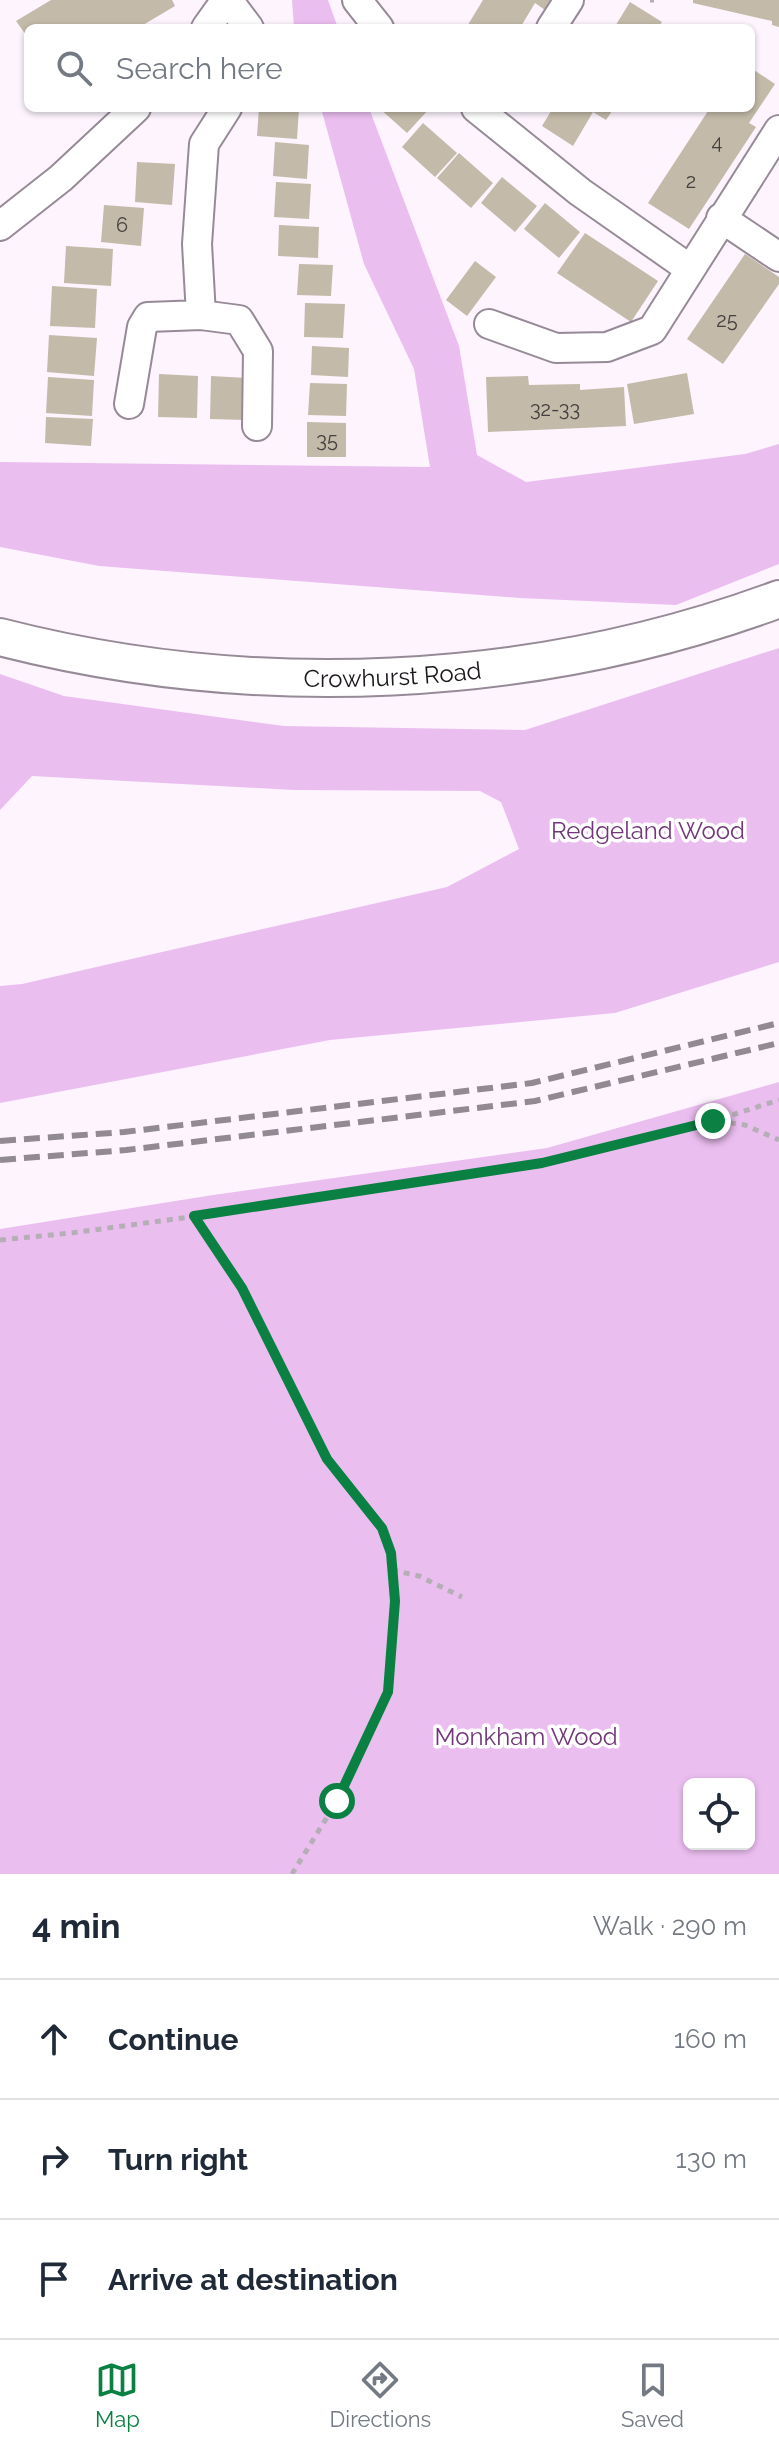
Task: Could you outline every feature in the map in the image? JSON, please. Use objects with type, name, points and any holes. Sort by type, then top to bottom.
[{"type":"main road","name":"Crowhurst Road","points":[[0,637],[139,664],[239,674],[360,678],[480,669],[599,650],[673,633],[779,599]]},
{"type":"street","points":[[209,24],[227,0],[246,24]]},
{"type":"street","points":[[357,0],[376,24]]},
{"type":"street","points":[[554,24],[569,0]]},
{"type":"street","points":[[0,226],[61,178],[132,112]]},
{"type":"street","points":[[201,315],[197,244],[204,144],[224,112]]},
{"type":"street","points":[[489,112],[580,192],[690,269]]},
{"type":"street","points":[[489,324],[556,348],[607,347],[652,330],[779,130]]},
{"type":"street","points":[[721,218],[779,257]]},
{"type":"street","points":[[129,404],[142,327],[148,317],[201,315],[239,320],[258,351],[257,426]]},
{"type":"path","points":[[0,1240],[194,1216],[542,1163],[713,1121],[779,1100]]},
{"type":"path","points":[[713,1121],[745,1125],[779,1140]]},
{"type":"path","points":[[194,1216],[242,1288],[327,1459],[382,1528],[391,1553],[395,1601],[388,1692],[337,1801],[292,1874]]},
{"type":"path","points":[[392,1570],[419,1576],[462,1597]]},
{"type":"green space","points":[[292,0],[328,0],[337,24],[294,24]]},
{"type":"green space","points":[[322,112],[371,112],[459,346],[477,455],[526,482],[745,454],[779,444],[779,564],[676,605],[520,598],[99,566],[0,547],[0,462],[430,467],[414,369],[364,264]]},
{"type":"green space","name":"Redgeland Wood","points":[[779,648],[779,962],[615,1013],[330,1040],[0,1103],[0,986],[22,984],[447,887],[519,849],[501,802],[480,791],[294,790],[32,776],[0,810],[0,674],[64,696],[284,726],[525,730]]},
{"type":"green space","name":"Monkham Wood","points":[[779,1082],[779,1874],[0,1874],[0,1229],[213,1195],[547,1148]]},
{"type":"building","points":[[51,0],[172,0],[175,6],[145,24],[24,24],[24,32],[16,21]]},
{"type":"building","points":[[483,0],[551,0],[545,10],[535,3],[522,24],[468,24]]},
{"type":"building","points":[[693,0],[779,0],[779,27],[772,25],[772,21],[693,3]]},
{"type":"building","points":[[630,2],[662,22],[661,24],[616,24]]},
{"type":"building","points":[[755,71],[775,84],[749,123],[756,127],[689,229],[648,203],[707,112],[755,112]]},
{"type":"building","points":[[259,112],[299,112],[297,139],[257,136]]},
{"type":"building","points":[[383,112],[426,112],[407,133]]},
{"type":"building","points":[[551,112],[593,112],[573,146],[542,126]]},
{"type":"building","points":[[593,112],[611,112],[606,120]]},
{"type":"building","points":[[423,123],[457,153],[435,177],[402,147]]},
{"type":"building","points":[[275,142],[309,145],[307,179],[273,176]]},
{"type":"building","points":[[459,153],[493,183],[471,208],[437,178]]},
{"type":"building","points":[[137,162],[175,164],[172,205],[135,202]]},
{"type":"building","points":[[502,177],[537,206],[515,232],[481,203]]},
{"type":"building","points":[[276,182],[311,184],[309,219],[274,217]]},
{"type":"building","points":[[545,203],[580,232],[559,258],[524,229]]},
{"type":"building","points":[[104,205],[144,208],[141,246],[101,242]]},
{"type":"building","points":[[279,225],[319,227],[318,258],[278,256]]},
{"type":"building","points":[[585,233],[658,281],[631,322],[557,273]]},
{"type":"building","points":[[66,246],[113,249],[111,286],[64,283]]},
{"type":"building","points":[[745,254],[779,277],[779,284],[723,364],[687,339]]},
{"type":"building","points":[[475,261],[496,277],[467,316],[446,300]]},
{"type":"building","points":[[299,264],[333,265],[331,296],[297,295]]},
{"type":"building","points":[[52,286],[97,289],[95,328],[50,326]]},
{"type":"building","points":[[305,303],[345,304],[343,338],[304,337]]},
{"type":"building","points":[[49,335],[97,338],[94,376],[47,372]]},
{"type":"building","points":[[312,346],[349,348],[348,377],[311,375]]},
{"type":"building","points":[[687,373],[694,414],[634,424],[627,384]]},
{"type":"building","points":[[159,374],[198,376],[197,418],[158,417]]},
{"type":"building","points":[[211,376],[247,378],[246,420],[210,419]]},
{"type":"building","points":[[528,376],[529,385],[580,384],[580,390],[624,387],[626,426],[488,432],[486,377]]},
{"type":"building","points":[[48,377],[94,380],[92,416],[46,413]]},
{"type":"building","points":[[310,383],[347,384],[346,416],[308,415]]},
{"type":"building","points":[[46,417],[93,419],[91,446],[45,443]]},
{"type":"building","points":[[307,422],[346,423],[346,457],[307,457]]},
{"type":"railway","points":[[0,1141],[124,1132],[532,1083],[779,1023]]},
{"type":"railway","points":[[0,1160],[126,1150],[535,1101],[779,1043]]},
{"type":"route","points":[[337,1801],[388,1692],[395,1601],[391,1553],[382,1528],[327,1459],[242,1288],[194,1216],[542,1163],[713,1121]]}]
